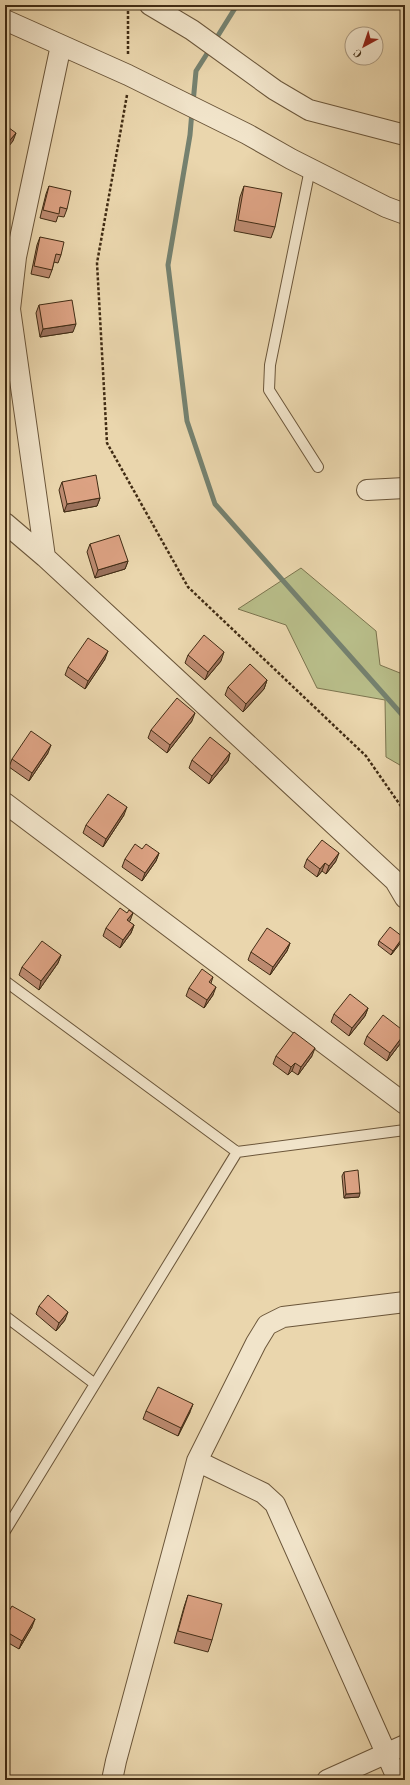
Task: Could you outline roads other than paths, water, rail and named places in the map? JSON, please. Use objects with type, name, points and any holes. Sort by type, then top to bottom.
[{"type":"street","points":[[150,5],[213,44],[275,90],[309,110],[405,135]]},
{"type":"street","points":[[5,20],[128,75],[247,134],[310,169],[386,207],[405,214]]},
{"type":"street","points":[[45,557],[10,309],[16,257],[61,45]]},
{"type":"street","points":[[367,490],[405,488]]},
{"type":"street","points":[[5,523],[45,557],[395,881],[405,898]]},
{"type":"street","points":[[5,803],[405,1104]]},
{"type":"street","points":[[112,1780],[198,1461],[256,1343],[267,1326],[283,1317],[405,1302]]},
{"type":"street","points":[[198,1461],[263,1493],[275,1504],[398,1780]]},
{"type":"street","points":[[327,1780],[405,1745]]},
{"type":"lane","points":[[310,169],[270,365],[269,390],[318,467]]},
{"type":"lane","points":[[5,981],[237,1152],[405,1130]]},
{"type":"lane","points":[[5,1532],[237,1152]]},
{"type":"lane","points":[[5,1316],[95,1384]]},
{"type":"waterway","points":[[214,42],[237,5]]},
{"type":"waterway","points":[[193,103],[196,71],[210,49]]},
{"type":"waterway","points":[[192,111],[190,135],[168,265],[187,421],[215,504],[405,718]]}]
